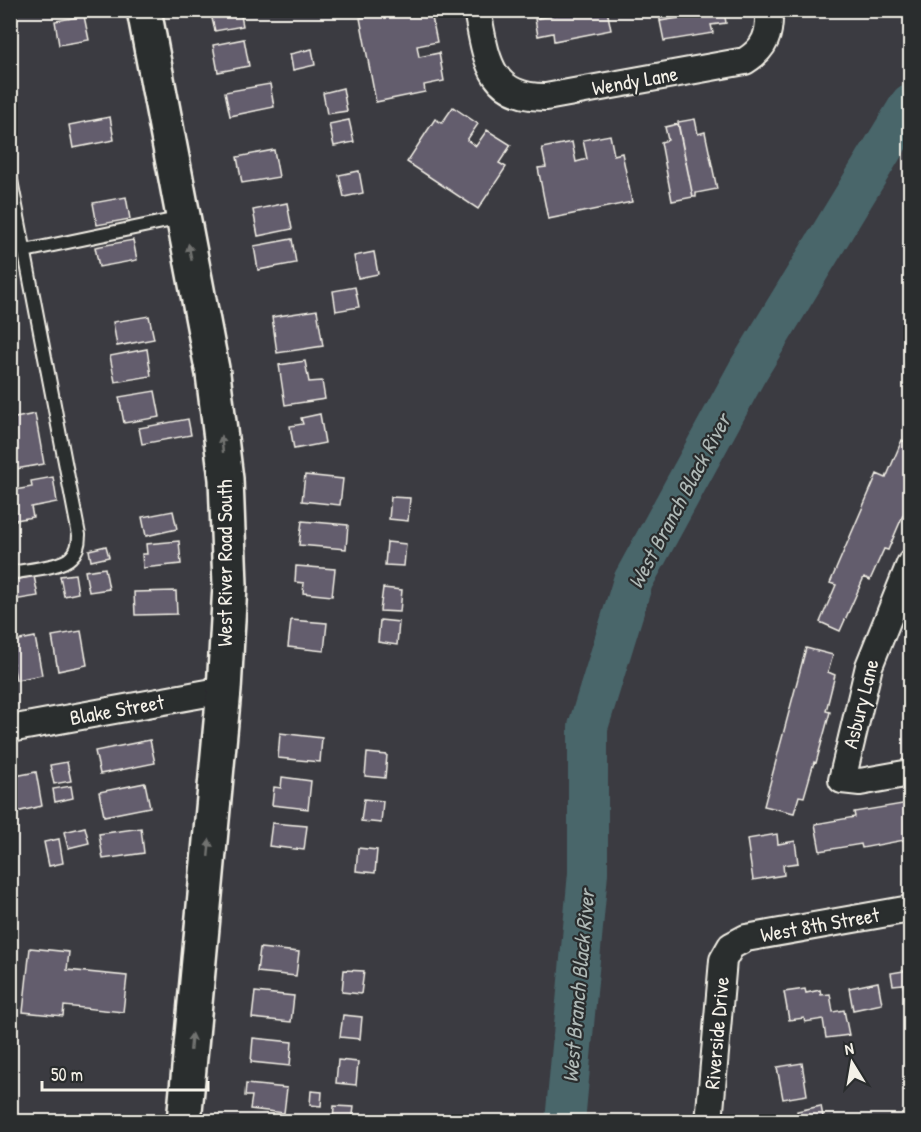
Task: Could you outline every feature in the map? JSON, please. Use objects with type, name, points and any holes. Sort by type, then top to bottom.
[{"type":"main road","name":"West River Road South","points":[[144,10],[213,374],[226,479],[230,585],[224,690],[184,1122]]},
{"type":"street","name":"Wendy Lane","points":[[477,10],[492,70],[503,84],[518,93],[528,97],[546,98],[745,61],[764,44],[769,29],[769,10]]},
{"type":"street","name":"Asbury Lane","points":[[910,564],[869,666],[842,780],[860,782],[910,773]]},
{"type":"street","name":"Blake Street","points":[[10,729],[224,690]]},
{"type":"street","name":"West 8th Street","points":[[731,946],[746,938],[910,909]]},
{"type":"street","name":"Riverside Drive","points":[[709,1122],[723,960],[731,946]]},
{"type":"lane","points":[[10,175],[79,535],[79,546],[71,559],[57,565],[10,573]]},
{"type":"lane","points":[[25,251],[184,218]]},
{"type":"building","points":[[210,10],[240,10],[243,26],[215,31]]},
{"type":"building","points":[[411,10],[412,16],[431,12],[437,42],[417,46],[419,57],[439,53],[444,81],[424,85],[425,92],[376,102],[360,18]]},
{"type":"building","points":[[538,10],[580,10],[539,18]]},
{"type":"building","points":[[580,10],[607,10],[611,30],[554,41],[553,33],[538,36],[535,19]]},
{"type":"building","points":[[663,10],[724,10],[660,21],[660,17],[664,17]]},
{"type":"building","points":[[724,11],[726,23],[711,25],[713,33],[664,41],[660,21]]},
{"type":"building","points":[[84,16],[89,40],[59,45],[55,21]]},
{"type":"building","points":[[244,39],[249,66],[218,72],[213,45]]},
{"type":"building","points":[[312,49],[315,65],[293,70],[290,54]]},
{"type":"building","points":[[270,84],[274,107],[230,116],[225,92]]},
{"type":"building","points":[[343,88],[347,111],[327,114],[323,93]]},
{"type":"building","points":[[453,107],[478,124],[467,140],[476,146],[487,130],[511,145],[499,163],[506,167],[478,209],[407,162],[435,119],[442,123]]},
{"type":"building","points":[[110,117],[114,140],[73,148],[69,125]]},
{"type":"building","points":[[695,119],[698,134],[705,132],[717,189],[696,193],[696,197],[693,197],[678,122]]},
{"type":"building","points":[[349,120],[354,142],[334,146],[329,124]]},
{"type":"building","points":[[678,124],[693,197],[672,201],[661,142],[668,140],[665,127]]},
{"type":"building","points":[[610,135],[614,155],[622,153],[632,202],[548,219],[538,168],[546,167],[542,148],[572,142],[576,162],[587,159],[583,140]]},
{"type":"building","points":[[274,150],[279,177],[242,183],[237,157]]},
{"type":"building","points":[[359,171],[363,193],[344,197],[339,175]]},
{"type":"building","points":[[126,197],[130,219],[97,225],[93,203]]},
{"type":"building","points":[[287,203],[292,229],[258,236],[253,210]]},
{"type":"building","points":[[292,239],[296,263],[258,270],[254,246]]},
{"type":"building","points":[[133,240],[137,260],[99,267],[95,247]]},
{"type":"building","points":[[374,252],[378,274],[358,278],[354,256]]},
{"type":"building","points":[[355,287],[359,307],[336,311],[333,291]]},
{"type":"building","points":[[317,310],[323,346],[277,353],[272,317]]},
{"type":"building","points":[[149,316],[154,339],[117,346],[113,322]]},
{"type":"building","points":[[147,349],[151,376],[115,382],[110,356]]},
{"type":"building","points":[[305,361],[309,382],[322,381],[325,399],[285,405],[279,365]]},
{"type":"building","points":[[155,391],[160,417],[124,423],[119,397]]},
{"type":"building","points":[[35,414],[44,464],[10,470],[10,419]]},
{"type":"building","points":[[320,414],[325,443],[294,449],[290,426],[303,424],[301,418]]},
{"type":"building","points":[[188,419],[191,435],[142,444],[139,428]]},
{"type":"building","points":[[902,440],[910,444],[910,483],[905,497],[910,499],[888,550],[884,549],[870,580],[864,577],[840,631],[820,622],[836,585],[830,583],[877,474],[886,478]]},
{"type":"building","points":[[305,475],[343,479],[340,505],[302,501]]},
{"type":"building","points":[[53,477],[57,502],[31,507],[33,517],[10,521],[10,491],[32,487],[31,481]]},
{"type":"building","points":[[391,497],[410,498],[408,521],[389,519]]},
{"type":"building","points":[[173,511],[177,529],[146,536],[142,517]]},
{"type":"building","points":[[302,521],[348,525],[346,549],[299,545]]},
{"type":"building","points":[[179,541],[181,564],[143,568],[142,554],[147,554],[146,544]]},
{"type":"building","points":[[387,542],[406,544],[404,566],[385,565]]},
{"type":"building","points":[[106,546],[109,557],[91,561],[89,550]]},
{"type":"building","points":[[296,566],[335,569],[332,596],[303,593],[304,583],[295,582]]},
{"type":"building","points":[[105,568],[109,589],[89,592],[85,571]]},
{"type":"building","points":[[75,574],[78,593],[64,596],[60,576]]},
{"type":"building","points":[[34,576],[38,596],[14,600],[10,581]]},
{"type":"building","points":[[383,588],[402,590],[400,612],[380,611]]},
{"type":"building","points":[[176,591],[177,614],[135,615],[134,592]]},
{"type":"building","points":[[291,620],[327,623],[324,651],[288,647]]},
{"type":"building","points":[[380,620],[399,622],[397,645],[378,642]]},
{"type":"building","points":[[81,631],[87,665],[58,671],[52,636]]},
{"type":"building","points":[[35,637],[42,675],[16,680],[10,642]]},
{"type":"building","points":[[806,648],[833,655],[828,672],[835,675],[826,711],[830,712],[816,763],[814,762],[804,797],[799,796],[794,813],[764,806]]},
{"type":"building","points":[[280,733],[322,738],[320,762],[278,758]]},
{"type":"building","points":[[150,740],[155,763],[100,774],[95,751]]},
{"type":"building","points":[[367,753],[387,755],[385,778],[365,776]]},
{"type":"building","points":[[67,762],[71,781],[54,784],[50,765]]},
{"type":"building","points":[[36,772],[42,806],[16,812],[10,777]]},
{"type":"building","points":[[282,777],[311,781],[308,809],[272,805],[274,787],[281,788]]},
{"type":"building","points":[[145,783],[150,807],[104,816],[99,792]]},
{"type":"building","points":[[71,786],[73,798],[55,802],[53,789]]},
{"type":"building","points":[[908,798],[910,798],[910,839],[862,848],[861,844],[820,851],[815,824],[855,817],[854,812],[909,803]]},
{"type":"building","points":[[364,799],[383,801],[381,823],[361,821]]},
{"type":"building","points":[[272,823],[307,826],[304,850],[269,846]]},
{"type":"building","points":[[85,827],[89,843],[68,848],[64,832]]},
{"type":"building","points":[[141,828],[144,853],[103,859],[99,834]]},
{"type":"building","points":[[777,834],[778,844],[795,841],[798,863],[783,865],[784,875],[753,880],[747,839]]},
{"type":"building","points":[[59,839],[63,863],[49,866],[44,842]]},
{"type":"building","points":[[358,848],[377,850],[375,873],[356,871]]},
{"type":"building","points":[[30,948],[69,952],[67,970],[127,976],[123,1012],[64,1006],[63,1016],[23,1012]]},
{"type":"building","points":[[260,948],[299,952],[296,976],[257,972]]},
{"type":"building","points":[[344,970],[364,971],[361,994],[342,992]]},
{"type":"building","points":[[910,970],[910,1012],[907,1012],[903,984],[893,985],[891,973]]},
{"type":"building","points":[[878,982],[882,1004],[853,1010],[849,988]]},
{"type":"building","points":[[805,989],[806,993],[820,990],[821,995],[830,994],[833,1012],[844,1010],[849,1035],[826,1038],[823,1019],[805,1022],[804,1018],[789,1020],[784,992]]},
{"type":"building","points":[[255,992],[294,996],[291,1022],[252,1018]]},
{"type":"building","points":[[343,1015],[362,1017],[360,1039],[340,1037]]},
{"type":"building","points":[[253,1038],[292,1042],[290,1066],[251,1062]]},
{"type":"building","points":[[338,1060],[358,1062],[356,1085],[336,1083]]},
{"type":"building","points":[[802,1063],[807,1095],[783,1099],[777,1067]]},
{"type":"building","points":[[246,1084],[287,1088],[284,1113],[250,1109],[252,1096],[245,1096]]},
{"type":"building","points":[[311,1091],[322,1092],[321,1106],[310,1105]]},
{"type":"building","points":[[334,1106],[354,1107],[352,1122],[333,1122]]},
{"type":"building","points":[[821,1106],[824,1122],[799,1122],[797,1111]]},
{"type":"waterway","name":"West Branch Black River","points":[[565,1122],[588,873],[588,727],[633,581],[747,372],[910,104]]}]
